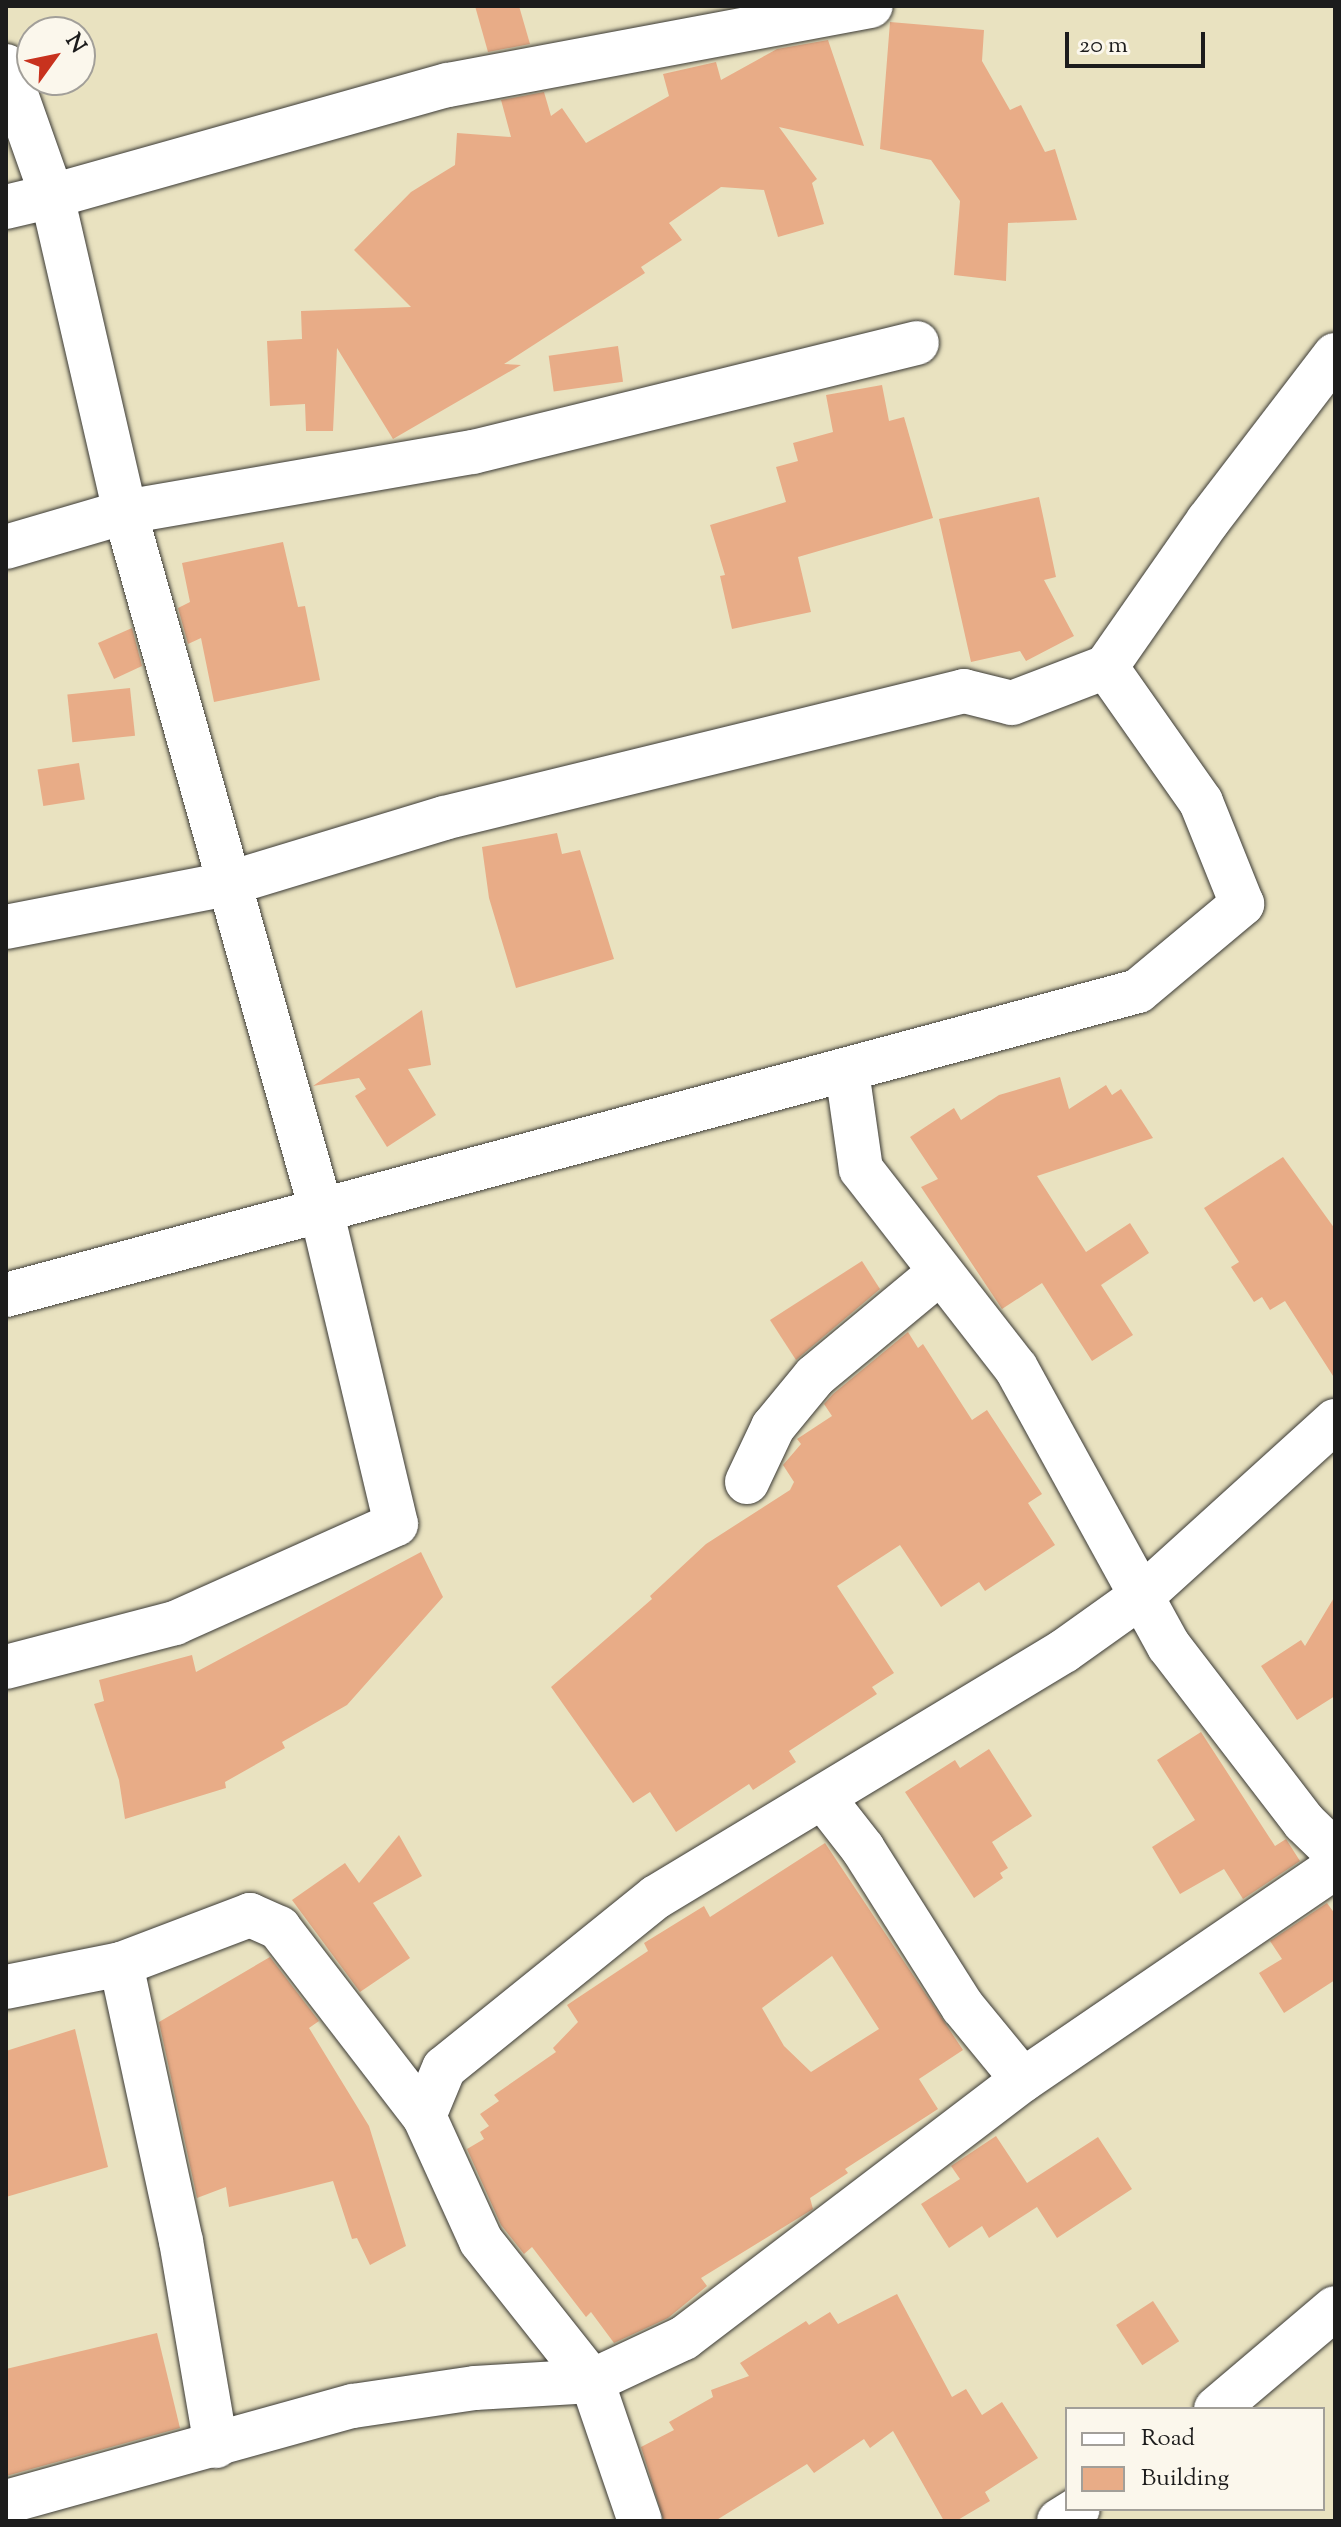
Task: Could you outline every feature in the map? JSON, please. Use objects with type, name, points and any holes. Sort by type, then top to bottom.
[{"type":"street","points":[[6,207],[448,85],[871,6]]},
{"type":"street","points":[[6,66],[52,196],[125,512],[227,884],[322,1213],[396,1524],[175,1623],[6,1667]]},
{"type":"street","points":[[6,547],[125,512],[473,452],[917,343]]},
{"type":"street","points":[[6,927],[227,884],[459,814],[964,691],[1012,703],[1106,667],[1208,521],[1335,355]]},
{"type":"street","points":[[6,1295],[322,1213],[1138,991],[1242,904],[1201,802],[1106,667]]},
{"type":"street","points":[[847,1071],[861,1169],[938,1274],[1016,1368],[1144,1594],[1169,1646],[1304,1822],[1335,1852]]},
{"type":"street","points":[[747,1482],[773,1427],[815,1376],[938,1274]]},
{"type":"street","points":[[424,2116],[444,2068],[656,1897],[824,1799],[1064,1651],[1144,1594],[1335,1421]]},
{"type":"street","points":[[824,1799],[863,1849],[963,2007],[1023,2080]]},
{"type":"street","points":[[6,2502],[353,2406],[475,2388],[592,2381],[684,2338],[1023,2080],[1335,1867]]},
{"type":"street","points":[[6,1987],[121,1964],[250,1915],[279,1928],[424,2116],[481,2241],[592,2381],[640,2521]]},
{"type":"street","points":[[121,1964],[181,2241],[216,2446]]},
{"type":"street","points":[[1218,2407],[1335,2308]]},
{"type":"building","points":[[475,6],[519,6],[530,44],[488,52]]},
{"type":"building","points":[[890,22],[984,30],[982,61],[1010,110],[1021,105],[1045,152],[1055,149],[1077,220],[1008,223],[1006,281],[954,275],[960,201],[931,160],[880,149]]},
{"type":"building","points":[[828,40],[864,146],[779,127],[817,179],[812,183],[824,224],[778,237],[764,190],[721,187],[669,223],[682,240],[641,267],[645,273],[504,364],[521,365],[393,439],[337,348],[333,431],[306,431],[305,404],[270,406],[267,341],[302,339],[301,311],[411,307],[354,250],[411,192],[455,165],[457,133],[511,137],[501,100],[544,92],[551,116],[562,108],[586,143],[669,96],[663,74],[716,62],[721,80],[777,49]]},
{"type":"building","points":[[618,346],[623,382],[554,391],[549,356]]},
{"type":"building","points":[[882,385],[889,421],[904,417],[933,518],[798,557],[811,612],[732,629],[720,576],[725,575],[710,525],[786,502],[776,467],[798,461],[793,443],[833,432],[826,395]]},
{"type":"building","points":[[1039,497],[1056,577],[1044,580],[1074,636],[1026,661],[1020,651],[971,662],[939,519]]},
{"type":"building","points":[[283,542],[298,607],[305,606],[320,680],[214,702],[201,638],[188,644],[178,608],[190,602],[182,563]]},
{"type":"building","points":[[132,628],[142,666],[114,679],[98,643]]},
{"type":"building","points":[[130,688],[135,736],[72,742],[67,695]]},
{"type":"building","points":[[79,763],[85,800],[43,806],[38,770]]},
{"type":"building","points":[[557,833],[562,854],[580,850],[614,959],[516,988],[489,898],[482,847]]},
{"type":"building","points":[[422,1010],[431,1065],[408,1069],[436,1115],[387,1147],[355,1096],[366,1089],[359,1078],[313,1086]]},
{"type":"building","points":[[1060,1077],[1069,1109],[1106,1085],[1112,1095],[1121,1089],[1153,1138],[1037,1176],[1086,1252],[1130,1223],[1149,1253],[1101,1285],[1133,1335],[1092,1361],[1042,1283],[1002,1309],[921,1187],[938,1179],[910,1137],[954,1108],[961,1120],[999,1095]]},
{"type":"building","points":[[1283,1157],[1335,1229],[1335,1379],[1285,1301],[1270,1310],[1262,1297],[1254,1302],[1231,1267],[1239,1262],[1204,1208]]},
{"type":"building","points":[[862,1261],[880,1289],[796,1360],[770,1320]]},
{"type":"building","points":[[908,1332],[918,1348],[923,1344],[972,1420],[987,1410],[1042,1494],[1028,1503],[1055,1545],[985,1591],[979,1582],[941,1607],[900,1545],[837,1586],[894,1673],[872,1687],[877,1694],[789,1751],[796,1762],[753,1790],[749,1784],[676,1832],[650,1792],[633,1803],[551,1687],[652,1599],[650,1596],[706,1544],[790,1490],[794,1482],[783,1465],[801,1444],[797,1439],[832,1416],[824,1404],[833,1394]]},
{"type":"building","points":[[421,1552],[443,1597],[347,1705],[282,1742],[285,1748],[225,1782],[226,1788],[125,1819],[119,1780],[94,1704],[104,1701],[99,1680],[192,1655],[196,1672]]},
{"type":"building","points":[[1335,1596],[1335,1696],[1297,1720],[1261,1666],[1301,1640],[1305,1646]]},
{"type":"building","points":[[1201,1732],[1275,1846],[1286,1839],[1300,1861],[1243,1899],[1224,1869],[1180,1894],[1152,1847],[1195,1820],[1157,1760]]},
{"type":"building","points":[[989,1749],[1032,1816],[992,1842],[1008,1868],[1000,1873],[1003,1878],[974,1898],[905,1792],[955,1760],[960,1768]]},
{"type":"building","points":[[399,1835],[422,1876],[373,1903],[410,1958],[360,1992],[292,1900],[345,1863],[359,1883]]},
{"type":"building","points":[[825,1843],[963,2050],[919,2079],[938,2109],[845,2169],[848,2173],[810,2198],[813,2209],[701,2278],[707,2286],[668,2318],[614,2343],[591,2312],[586,2317],[532,2247],[524,2254],[501,2225],[467,2149],[484,2139],[480,2132],[489,2126],[480,2114],[499,2101],[494,2095],[556,2052],[553,2048],[578,2022],[567,2005],[648,1951],[644,1943],[704,1906],[710,1917]],"holes":[[[832,1956],[879,2029],[811,2072],[784,2046],[762,2008]]]},
{"type":"building","points":[[1327,1903],[1335,1914],[1335,1980],[1284,2013],[1259,1973],[1282,1959],[1270,1941]]},
{"type":"building","points":[[270,1957],[319,2021],[309,2028],[369,2126],[406,2246],[370,2265],[357,2238],[352,2239],[333,2181],[229,2207],[226,2187],[197,2198],[159,2022]]},
{"type":"building","points":[[75,2029],[108,2167],[6,2197],[6,2051]]},
{"type":"building","points":[[996,2136],[1027,2183],[1098,2137],[1132,2189],[1057,2238],[1037,2207],[989,2238],[982,2226],[949,2248],[921,2204],[960,2179],[951,2166]]},
{"type":"building","points":[[897,2294],[952,2397],[966,2389],[982,2415],[1002,2402],[1038,2458],[985,2492],[990,2501],[956,2521],[944,2521],[893,2431],[870,2448],[864,2439],[814,2473],[807,2464],[715,2521],[664,2521],[641,2447],[674,2430],[669,2422],[713,2397],[711,2390],[749,2376],[740,2363],[806,2321],[809,2325],[830,2312],[838,2324]]},
{"type":"building","points":[[1153,2301],[1179,2341],[1142,2365],[1116,2325]]},
{"type":"building","points":[[157,2333],[180,2428],[6,2476],[6,2369]]}]
